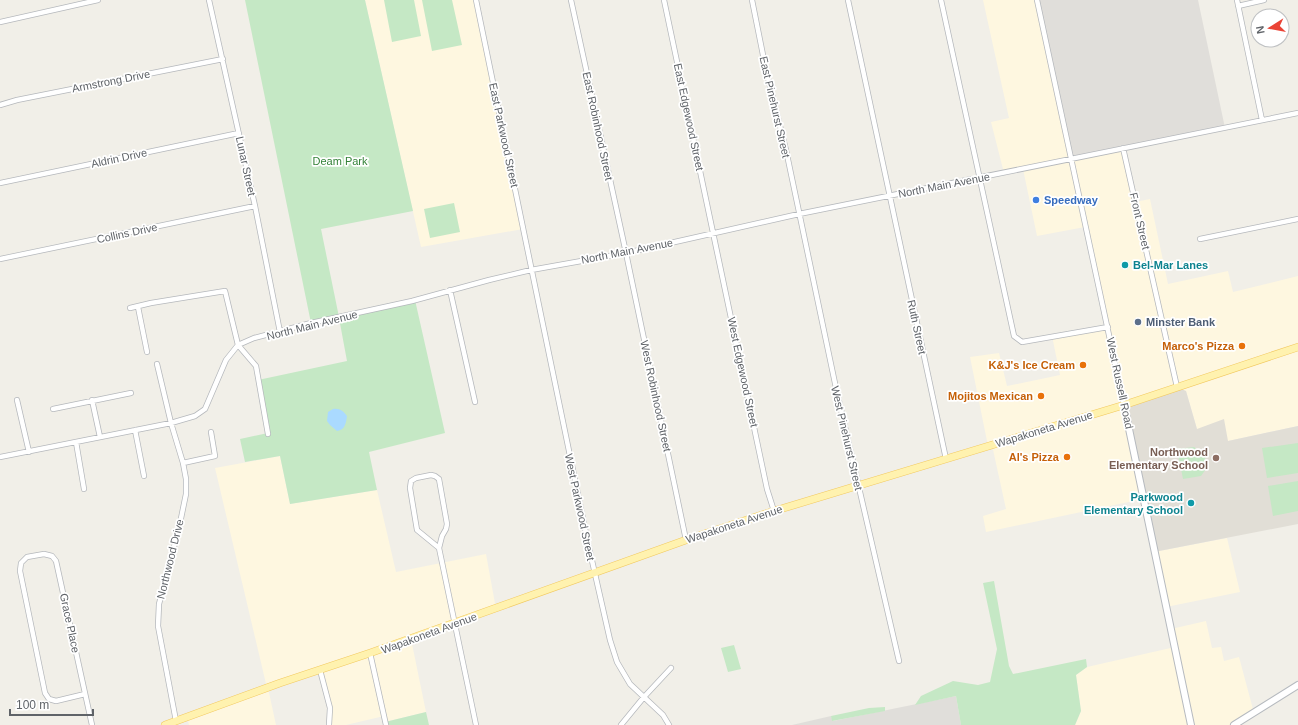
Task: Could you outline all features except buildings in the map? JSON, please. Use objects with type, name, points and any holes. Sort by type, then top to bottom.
[{"type":"main road","name":"Wapakoneta Avenue","points":[[165,725],[280,683],[553,589],[594,572],[686,540],[858,485],[1124,405],[1298,347]]},
{"type":"main road","name":"West Russell Road","points":[[1124,405],[1191,725]]},
{"type":"main road","points":[[1234,725],[1298,686]]},
{"type":"street","points":[[0,22],[98,0]]},
{"type":"street","name":"Lunar Street","points":[[209,0],[255,206],[280,332]]},
{"type":"street","name":"East Parkwood Street","points":[[476,0],[513,175],[531,270]]},
{"type":"street","name":"East Robinhood Street","points":[[571,0],[626,252]]},
{"type":"street","name":"East Edgewood Street","points":[[664,0],[714,234]]},
{"type":"street","name":"East Pinehurst Street","points":[[752,0],[766,70],[786,150],[799,214]]},
{"type":"street","name":"Ruth Street","points":[[848,0],[946,459]]},
{"type":"street","points":[[941,0],[1014,336],[1022,342],[1108,327]]},
{"type":"street","name":"West Russell Road","points":[[1037,0],[1124,405]]},
{"type":"street","points":[[1237,0],[1262,120]]},
{"type":"street","points":[[1238,6],[1264,0]]},
{"type":"street","name":"Armstrong Drive","points":[[0,105],[17,100],[223,59]]},
{"type":"street","name":"North Main Avenue","points":[[0,458],[170,423],[195,416],[205,409],[226,360],[238,345],[254,338],[531,270],[714,234],[799,214],[1298,113]]},
{"type":"street","name":"Aldrin Drive","points":[[0,183],[239,133]]},
{"type":"street","name":"Front Street","points":[[1123,148],[1177,387]]},
{"type":"street","name":"Collins Drive","points":[[0,259],[255,206]]},
{"type":"street","name":"West Pinehurst Street","points":[[799,214],[836,388],[899,661]]},
{"type":"street","points":[[1200,239],[1298,218]]},
{"type":"street","name":"West Edgewood Street","points":[[714,234],[766,483],[774,511]]},
{"type":"street","name":"West Robinhood Street","points":[[626,252],[686,540]]},
{"type":"street","name":"West Parkwood Street","points":[[531,270],[594,572],[610,640],[617,662],[630,684],[663,715],[669,725]]},
{"type":"street","points":[[450,290],[475,402]]},
{"type":"street","points":[[130,308],[151,303],[225,291],[238,345],[256,366],[268,434]]},
{"type":"street","points":[[138,307],[147,352]]},
{"type":"street","name":"Northwood Drive","points":[[157,364],[170,423],[183,463],[186,479],[186,494],[179,528],[159,604],[158,626],[176,721]]},
{"type":"street","points":[[53,409],[131,393]]},
{"type":"street","points":[[17,400],[29,452]]},
{"type":"street","points":[[92,400],[100,437]]},
{"type":"street","points":[[135,430],[144,476]]},
{"type":"street","points":[[183,463],[215,456],[211,432]]},
{"type":"street","points":[[76,442],[84,490]]},
{"type":"street","points":[[439,548],[417,530],[410,488],[412,481],[416,478],[431,475],[439,479],[447,524],[439,548],[476,725]]},
{"type":"street","name":"Grace Place","points":[[85,694],[56,701],[49,699],[45,693],[20,570],[21,563],[27,557],[44,554],[52,556],[56,561],[92,725]]},
{"type":"street","points":[[370,653],[386,725]]},
{"type":"street","points":[[621,725],[671,668]]},
{"type":"street","points":[[320,670],[330,708],[329,725]]},
{"type":"shaded area","points":[[365,0],[476,0],[523,229],[421,247]]},
{"type":"shaded area","points":[[983,0],[1037,0],[1123,148],[1135,202],[1150,199],[1168,284],[1228,271],[1233,292],[1298,276],[1298,426],[1228,441],[1197,429],[1186,391],[1143,499],[986,532],[983,516],[1006,509],[992,445],[988,446],[970,357],[999,353],[1007,386],[1060,375],[1052,336],[1108,326],[1085,227],[1037,236],[1023,169],[1004,173],[991,122],[1009,118]]},
{"type":"shaded area","points":[[1037,0],[1198,0],[1225,128],[1070,159]]},
{"type":"shaded area","name":"Northwood Elementary School","points":[[1177,387],[1186,391],[1197,429],[1224,419],[1228,441],[1298,426],[1298,524],[1154,552],[1124,405]]},
{"type":"shaded area","points":[[280,456],[290,504],[377,490],[396,572],[486,554],[496,609],[411,639],[426,712],[385,722],[384,716],[346,725],[329,725],[330,708],[320,670],[268,688],[276,725],[189,725],[187,717],[267,688],[215,468]]},
{"type":"shaded area","points":[[1227,538],[1240,592],[1166,607],[1154,552]]},
{"type":"shaded area","points":[[1206,621],[1212,648],[1221,647],[1224,661],[1239,657],[1254,713],[1234,725],[1075,725],[1081,711],[1076,675],[1087,667],[1175,647],[1171,629]]},
{"type":"shaded area","points":[[956,696],[961,725],[792,725],[831,716],[833,721]]},
{"type":"green space","name":"Deam Park","points":[[245,0],[365,0],[413,211],[321,229],[339,317],[415,300],[445,433],[369,452],[377,490],[290,504],[280,456],[245,462],[240,439],[268,433],[258,380],[347,361],[339,318],[311,323]]},
{"type":"green space","points":[[384,0],[414,0],[421,36],[392,42]]},
{"type":"green space","points":[[422,0],[452,0],[462,45],[432,51]]},
{"type":"green space","points":[[454,203],[460,232],[430,238],[424,209]]},
{"type":"green space","points":[[1298,443],[1298,473],[1267,478],[1262,448]]},
{"type":"green space","points":[[1194,447],[1205,455],[1206,469],[1201,476],[1183,479],[1177,449]]},
{"type":"green space","points":[[1298,481],[1298,511],[1273,516],[1268,486]]},
{"type":"green space","points":[[994,581],[1009,666],[1013,674],[1086,659],[1087,667],[1076,675],[1081,711],[1075,725],[961,725],[956,696],[915,705],[921,696],[953,681],[978,685],[990,682],[997,649],[983,583]]},
{"type":"green space","points":[[734,645],[741,669],[728,672],[721,648]]},
{"type":"green space","points":[[885,707],[885,711],[832,721],[831,716],[869,708]]},
{"type":"green space","points":[[426,712],[429,725],[386,725],[385,722]]},
{"type":"water","points":[[333,409],[341,410],[347,416],[345,426],[337,431],[327,421],[328,412]]},
{"type":"place","name":"Speedway","points":[[1036,200]]},
{"type":"place","name":"Bel-Mar Lanes","points":[[1125,265]]},
{"type":"place","name":"Minster Bank","points":[[1138,322]]},
{"type":"place","name":"Marco's Pizza","points":[[1242,346]]},
{"type":"place","name":"K&J's Ice Cream","points":[[1083,365]]},
{"type":"place","name":"Mojitos Mexican","points":[[1041,396]]},
{"type":"place","name":"Al's Pizza","points":[[1067,457]]},
{"type":"place","name":"Northwood Elementary School","points":[[1216,458]]},
{"type":"place","name":"Parkwood Elementary School","points":[[1191,503]]}]
